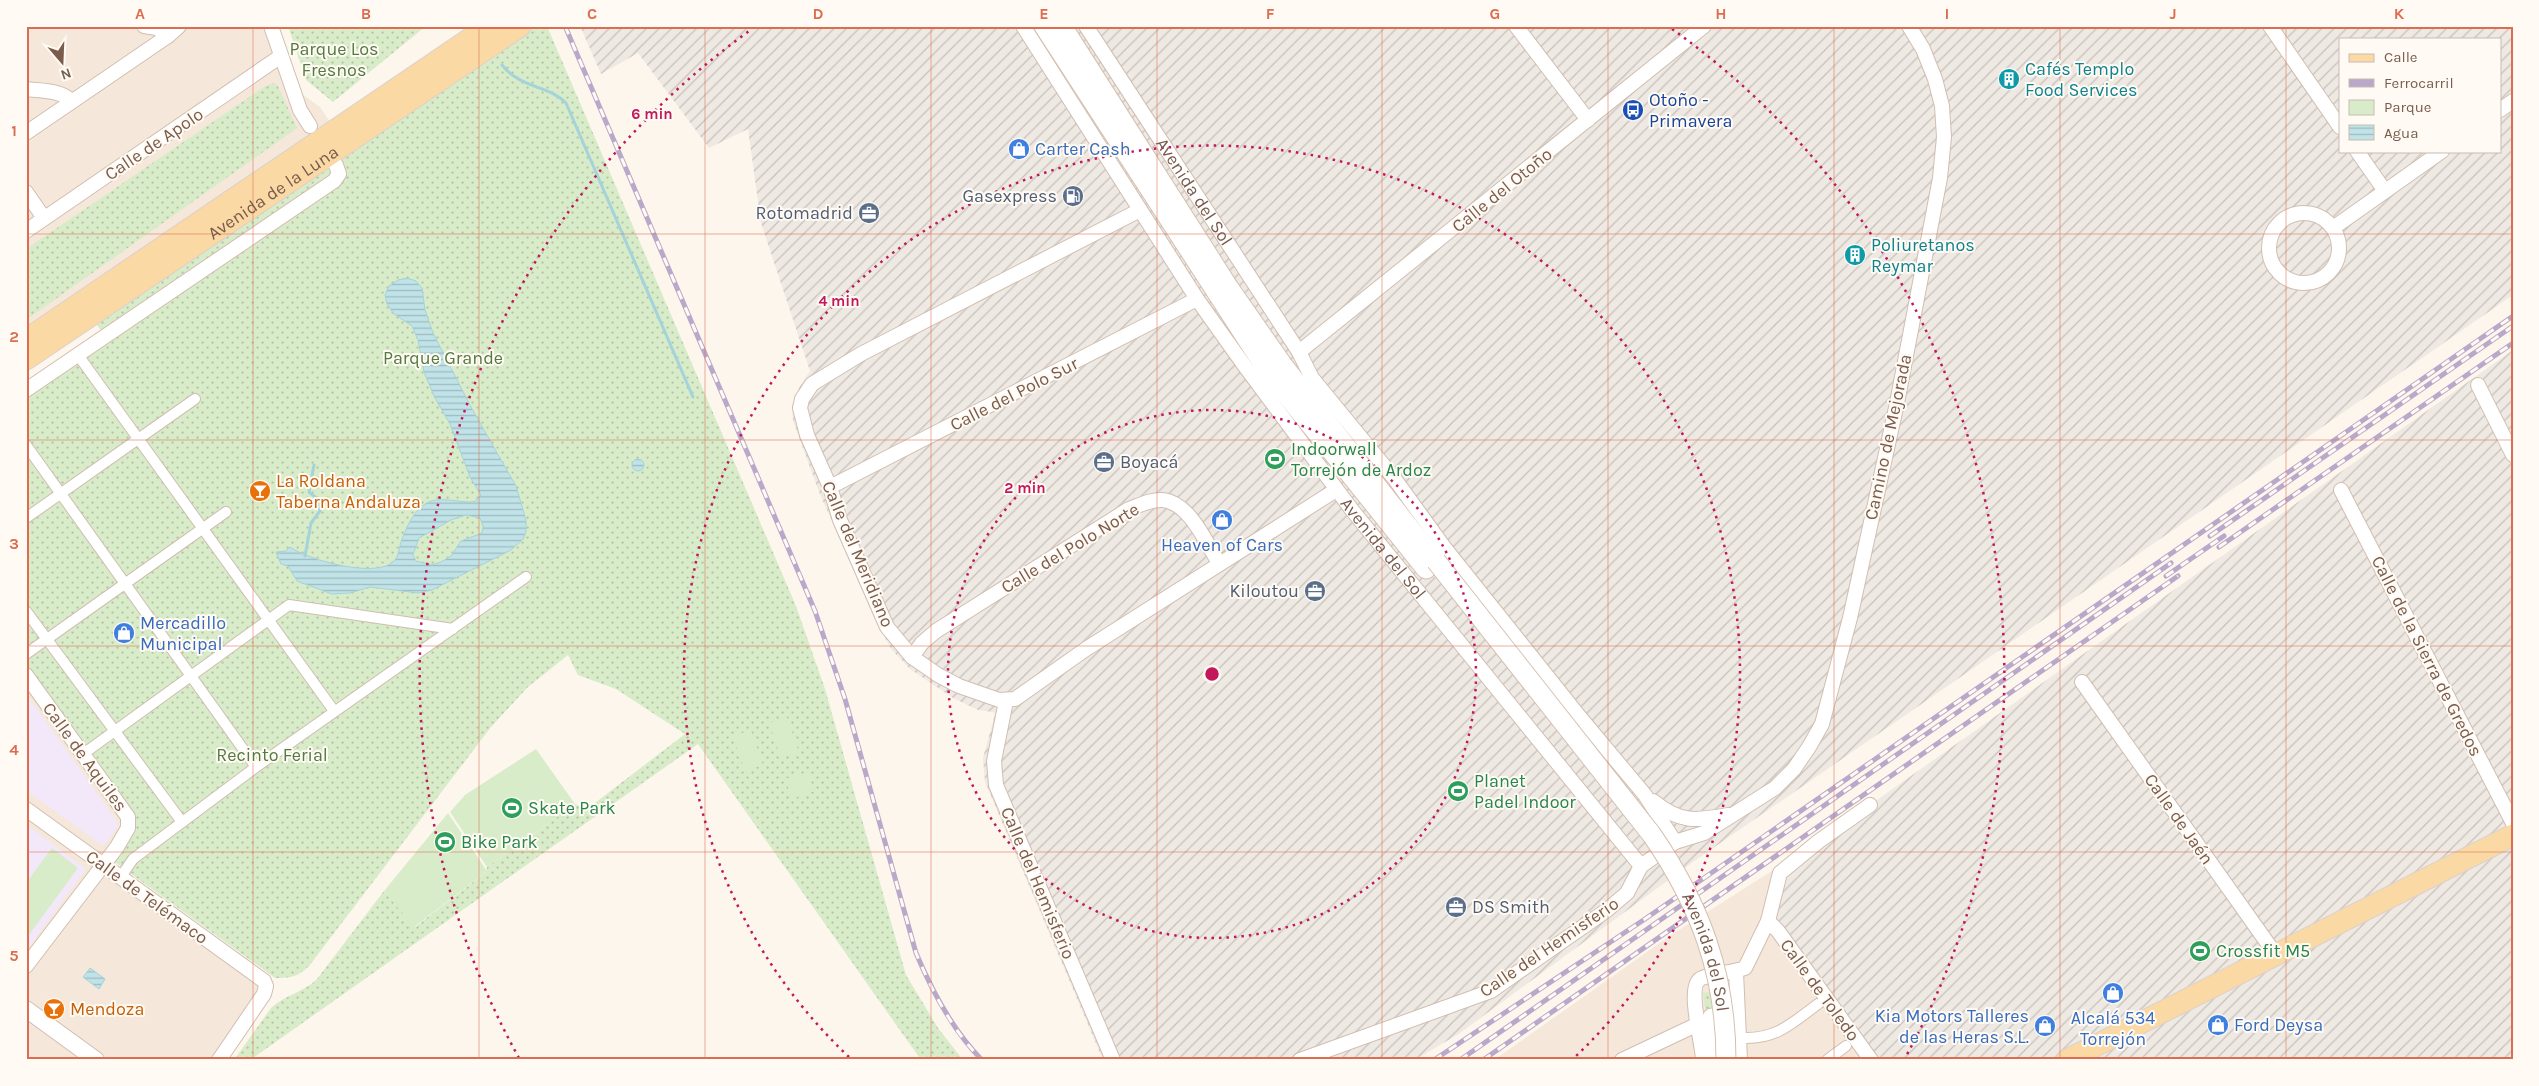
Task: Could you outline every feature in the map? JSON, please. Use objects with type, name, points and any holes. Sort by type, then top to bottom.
[{"type":"main road","name":"Avenida de la Luna","points":[[26,359],[60,327],[489,26]]},
{"type":"main road","name":"Avenida de la Luna","points":[[60,327],[520,26]]},
{"type":"main road","name":"Avenida del Sol","points":[[1044,26],[1269,373],[1431,565],[1652,835],[1680,878],[1695,906],[1714,962],[1724,1016],[1726,1060]]},
{"type":"main road","name":"Avenida del Sol","points":[[1062,26],[1229,288],[1282,364],[1414,534],[1431,565],[1642,843],[1670,885],[1694,936],[1702,966],[1710,1009],[1713,1060]]},
{"type":"main road","points":[[26,338],[60,327]]},
{"type":"main road","points":[[26,365],[60,327]]},
{"type":"main road","points":[[2067,1060],[2513,835]]},
{"type":"street","points":[[144,26],[157,28],[168,36]]},
{"type":"street","points":[[26,133],[168,36],[179,26]]},
{"type":"street","points":[[271,26],[300,110],[310,126]]},
{"type":"street","name":"Avenida del Sol","points":[[1023,26],[1197,299],[1336,490],[1641,866]]},
{"type":"street","name":"Avenida del Sol","points":[[1086,26],[1299,352],[1312,378],[1335,408],[1357,432],[1463,570],[1645,796],[1676,842]]},
{"type":"street","points":[[1516,26],[1588,120]]},
{"type":"street","name":"Calle del Otoño","points":[[1299,352],[1704,26]]},
{"type":"street","name":"Camino de Mejorada","points":[[1676,842],[1704,833],[1775,788],[1794,769],[1822,724],[1850,618],[1897,403],[1942,161],[1944,137],[1942,106],[1924,49],[1909,26]]},
{"type":"street","points":[[2270,26],[2339,126]]},
{"type":"street","name":"Calle de Apolo","points":[[26,231],[281,56]]},
{"type":"street","points":[[26,89],[60,94],[67,96],[71,101]]},
{"type":"street","points":[[2502,109],[2513,102]]},
{"type":"street","points":[[2358,152],[2385,191]]},
{"type":"street","points":[[2333,228],[2441,152]]},
{"type":"street","points":[[26,390],[334,181],[339,174],[336,165]]},
{"type":"street","points":[[26,192],[44,218]]},
{"type":"street","name":"Calle del Meridiano","points":[[1006,701],[959,686],[912,657],[886,627],[840,520],[830,487],[802,420],[802,399],[812,384],[861,354],[1140,210]]},
{"type":"street","points":[[2310,213],[2327,221],[2333,228],[2340,246],[2339,256],[2335,265],[2324,278],[2314,282],[2295,282],[2280,274],[2274,267],[2270,259],[2270,241],[2277,226],[2284,220],[2292,215],[2310,213]]},
{"type":"street","name":"Calle del Polo Sur","points":[[830,487],[1197,299]]},
{"type":"street","points":[[78,355],[334,711]]},
{"type":"street","points":[[2478,385],[2513,455]]},
{"type":"street","points":[[26,518],[195,399]]},
{"type":"street","points":[[1335,408],[1346,427],[1387,483],[1414,534]]},
{"type":"street","points":[[26,445],[256,767]]},
{"type":"street","points":[[1006,701],[1027,693],[1086,649],[1336,490]]},
{"type":"street","name":"Calle de la Sierra de Gredos","points":[[2341,490],[2513,823]]},
{"type":"street","name":"Calle del Polo Norte","points":[[912,657],[922,642],[936,631],[1129,509],[1147,502],[1163,500],[1176,504],[1184,510],[1219,564]]},
{"type":"street","points":[[26,654],[226,512]]},
{"type":"street","points":[[120,878],[133,858],[334,711],[526,577]]},
{"type":"street","points":[[82,754],[289,605],[453,629]]},
{"type":"street","points":[[26,611],[182,822]]},
{"type":"street","name":"Calle de Aquiles","points":[[26,675],[128,817],[128,828],[104,865],[26,966]]},
{"type":"street","name":"Calle de Jaén","points":[[2082,682],[2276,955]]},
{"type":"street","name":"Calle del Hemisferio","points":[[1006,701],[994,761],[996,785],[1113,1060]]},
{"type":"street","name":"Camino de Mejorada","points":[[1645,796],[1666,812],[1689,820],[1734,814]]},
{"type":"street","points":[[1703,1060],[1700,1033],[1696,1025],[1695,984],[1700,978],[1736,972],[1745,968],[1768,921],[1780,873],[1819,841],[1870,805]]},
{"type":"street","name":"Calle de Telémaco","points":[[26,809],[258,976],[266,986],[264,994],[219,1060]]},
{"type":"street","points":[[1641,866],[1676,842]]},
{"type":"street","name":"Calle del Hemisferio","points":[[1300,1060],[1491,991],[1607,910],[1627,893],[1641,866]]},
{"type":"street","name":"Calle de Toledo","points":[[1768,921],[1778,931],[1871,1060]]},
{"type":"street","points":[[1736,972],[1740,1060]]},
{"type":"street","points":[[1744,1038],[1761,1038],[1777,1033],[1818,1004]]},
{"type":"street","points":[[26,1009],[93,1059]]},
{"type":"street","points":[[1622,1060],[1696,1025]]},
{"type":"street","points":[[1827,1060],[1846,1046]]},
{"type":"shaded area","points":[[26,26],[271,26],[292,87],[320,107],[330,122],[26,326]]},
{"type":"shaded area","points":[[580,26],[2513,26],[2513,295],[1693,862],[1460,1033],[1415,1060],[1103,1060],[985,782],[983,758],[995,714],[978,710],[953,698],[910,669],[892,650],[877,624],[819,492],[793,421],[792,406],[800,386],[810,371],[761,223],[748,129],[709,148],[638,53],[601,74]]},
{"type":"shaded area","points":[[2513,350],[2513,1060],[1871,1060],[1768,921],[1780,873],[1819,841]]},
{"type":"shaded area","points":[[26,675],[128,817],[104,865],[264,981],[219,1060],[26,1060]]},
{"type":"shaded area","points":[[26,694],[116,820],[118,827],[103,846],[26,790]]},
{"type":"shaded area","points":[[26,824],[86,869],[26,951]]},
{"type":"shaded area","points":[[1819,841],[1871,1060],[1494,1060],[1671,935]]},
{"type":"green space","name":"Parque Los Fresnos","points":[[288,26],[426,26],[333,102],[306,80]]},
{"type":"green space","name":"Parque Grande","points":[[532,26],[547,26],[796,606],[825,689],[906,975],[938,1028],[963,1060],[921,1060],[698,744],[250,1060],[234,1060],[271,1008],[317,979],[384,891],[415,927],[486,872],[487,867],[575,804],[583,808],[591,806],[685,734],[616,689],[578,675],[568,655],[528,687],[491,727],[309,966],[294,976],[275,978],[109,858],[128,828],[26,675],[26,390],[105,336],[97,325],[232,228]]},
{"type":"green space","points":[[274,83],[278,86],[297,128],[26,320],[26,249],[267,85]]},
{"type":"green space","points":[[787,717],[799,752],[781,758],[769,723]]},
{"type":"green space","points":[[751,730],[763,765],[745,771],[733,736]]},
{"type":"green space","name":"Skate Park","points":[[536,749],[575,804],[487,867],[450,812],[465,795]]},
{"type":"green space","points":[[808,772],[814,791],[792,799],[785,779]]},
{"type":"green space","name":"Bike Park","points":[[448,813],[487,871],[414,927],[384,891]]},
{"type":"green space","points":[[52,848],[78,868],[26,939],[26,883]]},
{"type":"green space","points":[[1725,990],[1707,1023],[1703,993]]},
{"type":"water","points":[[407,278],[416,281],[422,288],[425,310],[433,333],[471,407],[516,486],[526,520],[526,532],[523,539],[511,550],[432,590],[418,593],[370,587],[350,593],[332,594],[297,581],[288,566],[281,564],[276,552],[286,551],[290,547],[312,557],[343,566],[374,568],[387,566],[395,560],[410,521],[421,507],[436,500],[474,502],[481,495],[470,477],[450,424],[435,398],[424,372],[418,340],[412,326],[394,314],[387,304],[385,295],[389,286],[398,280]],"holes":[[[466,515],[480,518],[483,526],[482,533],[461,541],[451,556],[432,565],[416,561],[413,555],[419,538],[451,520]]]},
{"type":"water","points":[[636,459],[640,459],[644,465],[640,471],[636,471],[632,467],[632,463]]},
{"type":"water","points":[[90,968],[105,979],[99,989],[83,977]]},
{"type":"waterway","points":[[502,65],[518,79],[552,93],[566,103],[693,397]]},
{"type":"waterway","points":[[305,556],[311,523],[320,511],[319,500],[309,492],[314,465]]},
{"type":"railway","points":[[565,26],[815,611],[845,699],[916,953],[929,982],[952,1023],[982,1060]]},
{"type":"railway","points":[[1434,1060],[1645,919],[2513,316]]},
{"type":"railway","points":[[2210,536],[2513,326]]},
{"type":"railway","points":[[2219,547],[2513,343]]},
{"type":"railway","points":[[2166,576],[2224,536]]},
{"type":"railway","points":[[1460,1060],[2171,563]]},
{"type":"railway","points":[[1483,1060],[2178,576]]},
{"type":"place","name":"Cafés Templo Food Services","points":[[2009,79]]},
{"type":"place","name":"Otoño - Primavera","points":[[1633,110]]},
{"type":"place","name":"Carter Cash","points":[[1019,149]]},
{"type":"place","name":"Gasexpress","points":[[1073,196]]},
{"type":"place","name":"Rotomadrid","points":[[869,213]]},
{"type":"place","name":"Poliuretanos Reymar","points":[[1855,255]]},
{"type":"place","name":"Indoorwall Torrejón de Ardoz","points":[[1275,459]]},
{"type":"place","name":"Boyacá","points":[[1104,462]]},
{"type":"place","name":"La Roldana Taberna Andaluza","points":[[260,491]]},
{"type":"place","name":"Heaven of Cars","points":[[1222,520]]},
{"type":"place","name":"Kiloutou","points":[[1315,591]]},
{"type":"place","name":"Mercadillo Municipal","points":[[124,633]]},
{"type":"place","name":"Planet Padel Indoor","points":[[1458,791]]},
{"type":"place","name":"Skate Park","points":[[512,808]]},
{"type":"place","name":"Bike Park","points":[[445,842]]},
{"type":"place","name":"DS Smith","points":[[1456,907]]},
{"type":"place","name":"Crossfit M5","points":[[2200,951]]},
{"type":"place","name":"Alcalá 534 Torrejón","points":[[2113,993]]},
{"type":"place","name":"Mendoza","points":[[54,1009]]},
{"type":"place","name":"Ford Deysa","points":[[2218,1025]]},
{"type":"place","name":"Kia Motors Talleres de las Heras S.L.","points":[[2045,1026]]},
{"type":"park label","name":"Recinto Ferial","points":[[272,755]]}]
